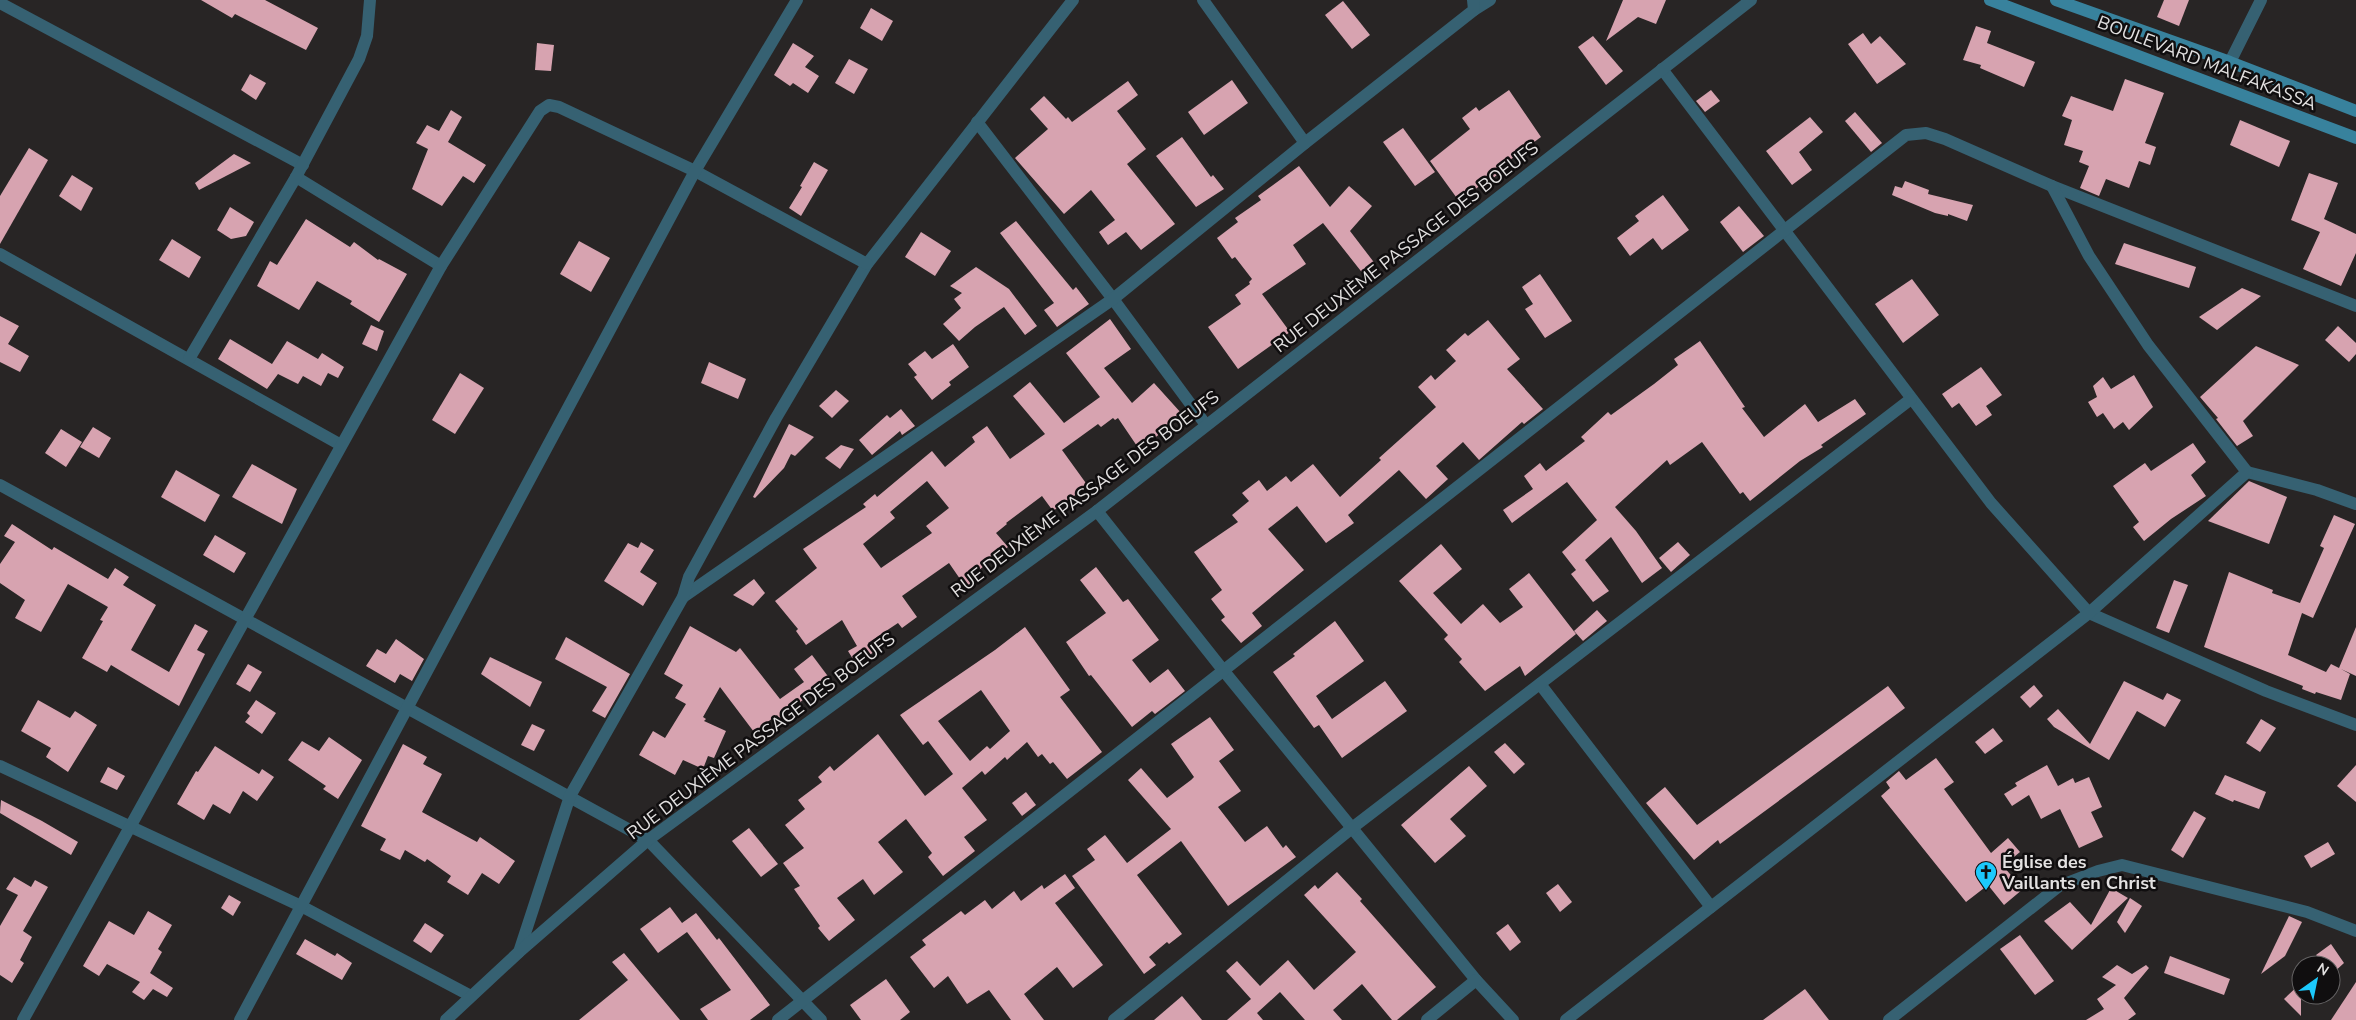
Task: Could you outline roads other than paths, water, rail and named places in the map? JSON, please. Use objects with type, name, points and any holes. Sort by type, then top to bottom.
[{"type":"main road","name":"BOULEVARD MALFAKASSA","points":[[1990,0],[2356,138]]},
{"type":"main road","points":[[2056,0],[2230,62],[2356,111]]},
{"type":"street","points":[[189,360],[299,171],[361,54],[367,36],[370,0]]},
{"type":"street","points":[[240,1020],[695,172],[797,0]]},
{"type":"street","points":[[1203,0],[1305,143]]},
{"type":"street","points":[[683,597],[1113,299],[1474,5],[1490,0]]},
{"type":"street","name":"RUE DEUXIÈME PASSAGE DES BOEUFS","points":[[446,1020],[519,952],[648,840],[1097,511],[1751,0]]},
{"type":"street","points":[[2230,62],[2261,0]]},
{"type":"street","points":[[519,952],[570,796],[683,597],[689,577],[771,427],[866,264],[1070,1]]},
{"type":"street","points":[[0,3],[299,171],[441,266]]},
{"type":"street","points":[[1662,69],[1991,503],[2088,613],[2266,690],[2356,725]]},
{"type":"street","points":[[23,1020],[441,266],[540,111],[550,105],[559,107],[695,172],[866,264]]},
{"type":"street","points":[[977,122],[1113,299],[1206,425]]},
{"type":"street","points":[[778,1020],[1786,231],[1906,134],[1926,133],[1945,139],[2052,186],[2356,306]]},
{"type":"street","points":[[2052,186],[2089,256],[2148,345],[2247,472],[2317,490],[2356,504]]},
{"type":"street","points":[[0,254],[341,445]]},
{"type":"street","points":[[1114,1020],[1352,828],[1911,399]]},
{"type":"street","points":[[1566,1020],[2088,613],[2247,472]]},
{"type":"street","points":[[0,484],[648,840],[821,1020]]},
{"type":"street","points":[[1097,511],[1476,980],[1513,1020]]},
{"type":"street","points":[[1540,684],[1711,907]]},
{"type":"street","points":[[0,766],[301,906],[471,996]]},
{"type":"street","points":[[1890,1020],[2058,886],[2098,871],[2122,865],[2307,912],[2356,931]]},
{"type":"street","points":[[1427,1020],[1476,980]]},
{"type":"place","name":"Église des Vaillants en Christ","points":[[1986,891]]}]
